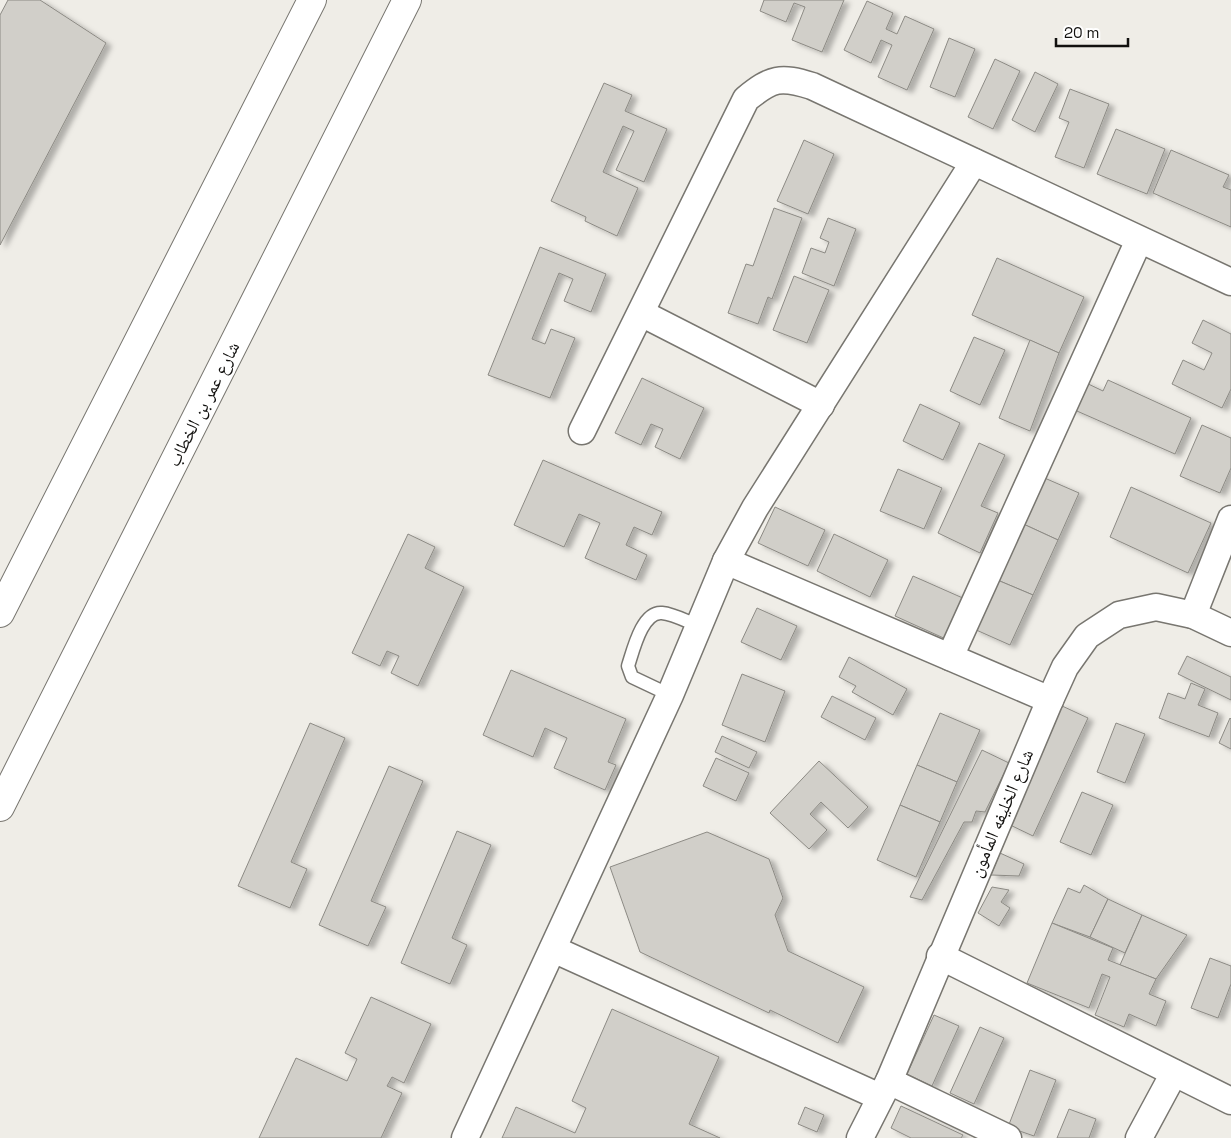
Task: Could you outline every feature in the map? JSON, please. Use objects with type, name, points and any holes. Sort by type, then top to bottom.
[{"type":"street","points":[[0,613],[312,0]]},
{"type":"street","name":"شارع عمر بن الخطاب","points":[[0,807],[407,0]]},
{"type":"street","points":[[582,430],[746,99],[765,84],[789,79],[812,86],[1231,282]]},
{"type":"street","points":[[465,1138],[670,695],[726,561],[756,508],[974,162]]},
{"type":"street","points":[[950,657],[1139,240]]},
{"type":"street","points":[[641,313],[821,405]]},
{"type":"street","points":[[1193,615],[1231,519]]},
{"type":"street","points":[[726,561],[1050,700]]},
{"type":"street","name":"شارع الخليفه المأمون","points":[[860,1138],[884,1089],[1050,700],[1065,667],[1087,636],[1119,615],[1156,608],[1193,615],[1231,633]]},
{"type":"street","points":[[553,949],[884,1089],[1008,1138]]},
{"type":"street","points":[[940,956],[1231,1101]]},
{"type":"street","points":[[1138,1138],[1174,1073]]},
{"type":"lane","points":[[670,695],[632,677],[628,666],[646,618],[653,614],[662,613],[699,626]]},
{"type":"building","points":[[8,0],[40,0],[106,43],[0,245],[0,15]]},
{"type":"building","points":[[764,0],[844,0],[822,52],[792,40],[805,7],[794,3],[786,22],[760,11]]},
{"type":"building","points":[[867,1],[893,13],[886,29],[897,34],[905,16],[934,29],[907,90],[878,77],[892,45],[881,40],[871,63],[844,50]]},
{"type":"building","points":[[949,38],[975,49],[955,97],[930,87]]},
{"type":"building","points":[[995,59],[1020,71],[993,129],[968,117]]},
{"type":"building","points":[[1035,72],[1058,84],[1035,132],[1012,120]]},
{"type":"building","points":[[604,83],[632,95],[625,111],[667,129],[644,182],[616,170],[634,131],[623,126],[603,172],[638,188],[617,236],[585,221],[586,217],[551,201]]},
{"type":"building","points":[[1070,89],[1109,104],[1084,168],[1055,157],[1069,122],[1059,118]]},
{"type":"building","points":[[1116,129],[1165,149],[1147,194],[1097,174]]},
{"type":"building","points":[[804,140],[834,154],[808,214],[777,201]]},
{"type":"building","points":[[1171,150],[1229,175],[1223,187],[1231,190],[1231,227],[1153,193]]},
{"type":"building","points":[[774,208],[802,218],[772,299],[768,297],[758,324],[728,313],[746,264],[753,266]]},
{"type":"building","points":[[828,218],[856,229],[834,286],[802,273],[811,248],[825,253],[829,242],[820,238]]},
{"type":"building","points":[[540,247],[606,274],[591,312],[564,301],[573,279],[559,273],[532,339],[545,344],[551,329],[575,338],[550,398],[488,375]]},
{"type":"building","points":[[997,258],[1084,297],[1059,353],[972,315]]},
{"type":"building","points":[[794,276],[829,290],[807,343],[773,330]]},
{"type":"building","points":[[1203,320],[1231,334],[1231,389],[1222,408],[1172,384],[1183,360],[1204,370],[1212,353],[1192,343]]},
{"type":"building","points":[[974,337],[1005,350],[980,405],[950,391]]},
{"type":"building","points":[[1030,340],[1059,353],[1030,431],[999,418]]},
{"type":"building","points":[[642,378],[704,408],[680,459],[655,447],[663,429],[651,424],[641,445],[615,433]]},
{"type":"building","points":[[1108,380],[1191,418],[1175,454],[1070,408],[1082,381],[1103,391]]},
{"type":"building","points":[[920,404],[960,423],[943,460],[903,441]]},
{"type":"building","points":[[1202,425],[1231,438],[1231,468],[1220,493],[1180,476]]},
{"type":"building","points":[[979,443],[1005,455],[981,506],[998,513],[980,553],[938,533]]},
{"type":"building","points":[[543,460],[662,512],[652,535],[634,527],[626,545],[647,555],[636,580],[585,558],[600,523],[579,514],[564,547],[514,525]]},
{"type":"building","points":[[898,469],[942,488],[924,529],[880,511]]},
{"type":"building","points":[[1040,476],[1079,493],[1058,540],[1019,522]]},
{"type":"building","points":[[1131,487],[1211,523],[1188,573],[1110,537]]},
{"type":"building","points":[[775,507],[825,530],[808,566],[758,543]]},
{"type":"building","points":[[1019,522],[1058,540],[1033,595],[995,579]]},
{"type":"building","points":[[408,534],[435,547],[425,568],[464,587],[418,686],[391,673],[399,656],[387,651],[380,666],[352,653]]},
{"type":"building","points":[[834,534],[888,560],[870,597],[817,571]]},
{"type":"building","points":[[913,576],[965,599],[948,640],[895,616]]},
{"type":"building","points":[[995,579],[1033,595],[1010,645],[974,629]]},
{"type":"building","points":[[757,608],[797,626],[781,660],[741,642]]},
{"type":"building","points":[[1187,656],[1231,677],[1231,700],[1178,674]]},
{"type":"building","points":[[849,657],[907,689],[893,715],[852,692],[856,686],[839,677]]},
{"type":"building","points":[[511,670],[626,719],[608,762],[616,765],[605,790],[554,768],[567,738],[545,728],[533,757],[483,735]]},
{"type":"building","points":[[742,674],[785,691],[765,742],[722,725]]},
{"type":"building","points":[[1191,683],[1205,689],[1198,705],[1218,713],[1209,737],[1159,718],[1168,693],[1185,699]]},
{"type":"building","points":[[832,696],[876,718],[865,740],[821,717]]},
{"type":"building","points":[[1060,705],[1088,718],[1033,836],[1006,823]]},
{"type":"building","points":[[940,713],[980,730],[957,782],[917,765]]},
{"type":"building","points":[[1231,719],[1231,749],[1219,743]]},
{"type":"building","points":[[310,723],[345,738],[291,862],[307,869],[290,908],[238,886]]},
{"type":"building","points":[[1116,723],[1145,734],[1125,783],[1097,772]]},
{"type":"building","points":[[722,736],[757,752],[749,768],[715,752]]},
{"type":"building","points":[[982,750],[1009,763],[985,812],[976,811],[972,822],[964,822],[922,900],[910,897]]},
{"type":"building","points":[[716,758],[749,773],[736,801],[703,786]]},
{"type":"building","points":[[819,761],[868,807],[848,828],[821,802],[810,814],[827,830],[809,849],[770,813]]},
{"type":"building","points":[[917,765],[957,782],[940,822],[900,805]]},
{"type":"building","points":[[389,766],[423,781],[371,901],[386,907],[368,946],[319,925]]},
{"type":"building","points":[[1082,792],[1113,805],[1091,855],[1060,842]]},
{"type":"building","points":[[900,805],[940,822],[916,877],[877,860]]},
{"type":"building","points":[[457,831],[491,845],[452,938],[467,945],[450,984],[401,963]]},
{"type":"building","points":[[707,832],[769,859],[783,898],[775,915],[788,951],[864,987],[838,1043],[770,1010],[769,1013],[640,952],[610,867]]},
{"type":"building","points":[[1000,853],[1024,864],[1019,876],[991,875]]},
{"type":"building","points":[[1084,885],[1108,899],[1090,937],[1052,923],[1068,888],[1080,893]]},
{"type":"building","points":[[992,887],[1009,890],[1001,902],[1010,908],[999,926],[978,913]]},
{"type":"building","points":[[1108,899],[1142,915],[1125,953],[1090,937]]},
{"type":"building","points":[[1142,915],[1187,935],[1156,979],[1120,965]]},
{"type":"building","points":[[1052,923],[1113,948],[1108,960],[1156,979],[1149,994],[1166,1001],[1156,1026],[1129,1014],[1124,1027],[1095,1015],[1110,977],[1102,974],[1089,1008],[1027,983]]},
{"type":"building","points":[[1210,958],[1231,966],[1231,984],[1218,1018],[1191,1008]]},
{"type":"building","points":[[371,997],[431,1024],[404,1083],[392,1077],[387,1086],[402,1093],[381,1138],[259,1138],[296,1058],[347,1081],[357,1059],[345,1053]]},
{"type":"building","points":[[612,1009],[719,1057],[689,1124],[720,1138],[502,1138],[516,1107],[575,1133],[586,1108],[572,1101]]},
{"type":"building","points":[[934,1015],[959,1026],[932,1086],[907,1074]]},
{"type":"building","points":[[980,1027],[1004,1038],[974,1104],[950,1093]]},
{"type":"building","points":[[1030,1070],[1056,1080],[1034,1136],[1008,1127]]},
{"type":"building","points":[[901,1106],[963,1135],[961,1138],[911,1138],[891,1128]]},
{"type":"building","points":[[805,1107],[824,1115],[817,1132],[798,1124]]},
{"type":"building","points":[[1069,1109],[1096,1119],[1089,1138],[1057,1138]]}]
